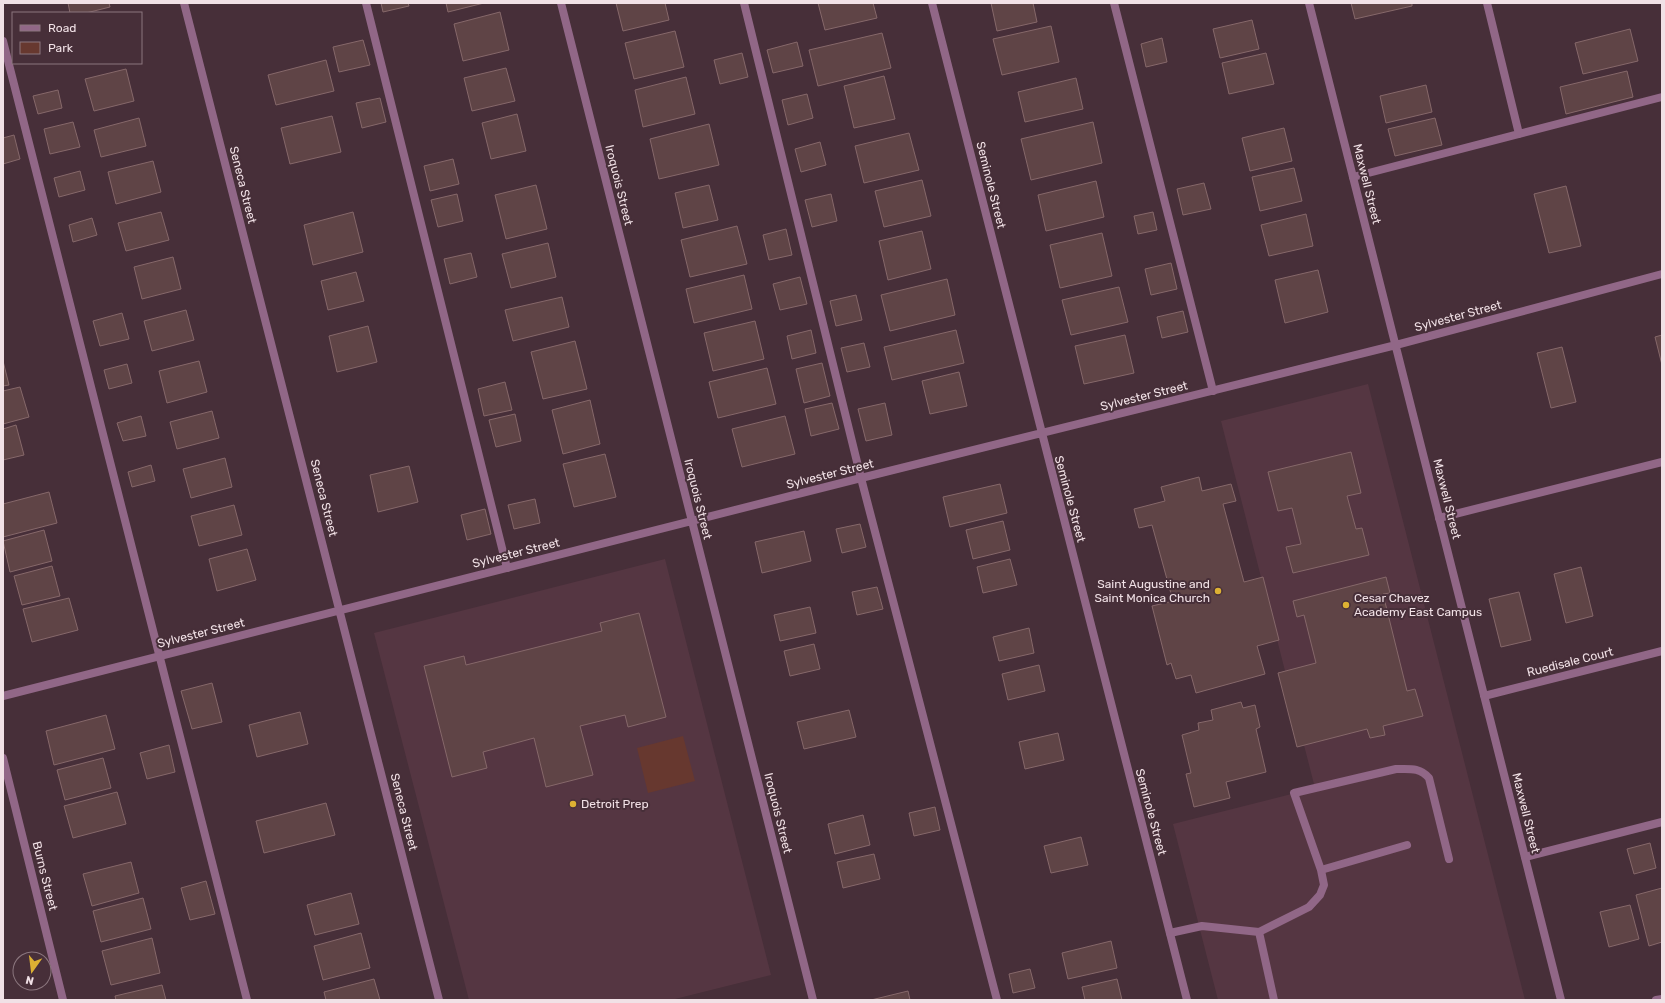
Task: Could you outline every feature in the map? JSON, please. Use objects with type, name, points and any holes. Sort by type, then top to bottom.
[{"type":"street","name":"Seneca Street","points":[[184,3],[439,1000]]},
{"type":"street","points":[[366,3],[507,568]]},
{"type":"street","name":"Iroquois Street","points":[[560,3],[813,1000]]},
{"type":"street","points":[[744,3],[861,478],[997,1000]]},
{"type":"street","name":"Seminole Street","points":[[932,3],[1187,1000]]},
{"type":"street","points":[[1114,3],[1213,391]]},
{"type":"street","name":"Maxwell Street","points":[[1309,3],[1561,1000]]},
{"type":"street","points":[[1487,3],[1519,134]]},
{"type":"street","points":[[3,41],[247,1000]]},
{"type":"street","points":[[1353,176],[1662,97]]},
{"type":"street","name":"Sylvester Street","points":[[3,696],[861,478],[1396,345],[1662,274]]},
{"type":"street","points":[[1439,518],[1662,462]]},
{"type":"street","name":"Ruedisale Court","points":[[1484,696],[1662,651]]},
{"type":"street","name":"Burns Street","points":[[3,758],[63,1000]]},
{"type":"street","points":[[1170,934],[1202,926],[1259,932],[1309,907],[1320,895],[1324,885],[1321,870],[1294,793],[1396,769],[1410,768],[1423,771],[1429,778],[1448,859]]},
{"type":"street","points":[[1525,857],[1662,822]]},
{"type":"street","points":[[1321,870],[1407,845]]},
{"type":"street","points":[[1259,932],[1274,1000]]},
{"type":"street","points":[[1656,1000],[1662,998]]},
{"type":"shaded area","name":"Cesar Chavez Academy East Campus","points":[[1368,384],[1525,1000],[1218,1000],[1173,824],[1315,788],[1221,421]]},
{"type":"shaded area","name":"Detroit Prep","points":[[665,559],[771,975],[671,1000],[469,1000],[374,633]]},
{"type":"green space","points":[[683,736],[695,781],[648,793],[637,748]]},
{"type":"building","points":[[68,3],[109,3],[110,7],[90,12],[70,12]]},
{"type":"building","points":[[381,3],[408,3],[409,6],[383,12]]},
{"type":"building","points":[[446,3],[484,3],[448,12]]},
{"type":"building","points":[[616,3],[665,3],[669,20],[623,31]]},
{"type":"building","points":[[818,3],[873,3],[877,18],[825,30]]},
{"type":"building","points":[[991,3],[1033,3],[1037,22],[997,31]]},
{"type":"building","points":[[1351,3],[1412,3],[1412,6],[1355,19]]},
{"type":"building","points":[[500,12],[509,50],[463,61],[454,24]]},
{"type":"building","points":[[1252,20],[1259,49],[1220,58],[1213,29]]},
{"type":"building","points":[[1051,26],[1059,62],[1002,75],[993,39]]},
{"type":"building","points":[[1630,29],[1638,61],[1583,74],[1575,43]]},
{"type":"building","points":[[675,31],[684,67],[634,79],[625,43]]},
{"type":"building","points":[[882,33],[891,68],[818,86],[809,50]]},
{"type":"building","points":[[1162,38],[1167,62],[1146,67],[1141,44]]},
{"type":"building","points":[[363,40],[370,65],[339,72],[333,47]]},
{"type":"building","points":[[797,42],[803,66],[773,73],[767,50]]},
{"type":"building","points":[[742,53],[748,77],[720,84],[714,60]]},
{"type":"building","points":[[1266,53],[1274,84],[1229,94],[1222,63]]},
{"type":"building","points":[[326,60],[334,91],[276,105],[268,75]]},
{"type":"building","points":[[506,68],[515,101],[472,111],[464,78]]},
{"type":"building","points":[[126,69],[134,101],[94,111],[85,79]]},
{"type":"building","points":[[1627,71],[1633,97],[1566,114],[1560,87]]},
{"type":"building","points":[[884,76],[895,119],[854,128],[844,86]]},
{"type":"building","points":[[686,77],[695,114],[643,127],[635,90]]},
{"type":"building","points":[[1076,78],[1083,109],[1025,122],[1018,92]]},
{"type":"building","points":[[1426,85],[1432,112],[1386,123],[1380,96]]},
{"type":"building","points":[[58,90],[62,108],[38,114],[33,96]]},
{"type":"building","points":[[807,94],[813,118],[788,125],[782,100]]},
{"type":"building","points":[[380,98],[386,122],[362,128],[356,103]]},
{"type":"building","points":[[517,114],[526,151],[491,159],[482,123]]},
{"type":"building","points":[[332,116],[341,152],[290,164],[281,128]]},
{"type":"building","points":[[139,118],[146,146],[101,157],[94,130]]},
{"type":"building","points":[[1435,118],[1442,145],[1395,156],[1388,129]]},
{"type":"building","points":[[73,122],[80,147],[50,154],[44,129]]},
{"type":"building","points":[[1093,122],[1102,163],[1031,180],[1021,139]]},
{"type":"building","points":[[709,124],[719,165],[659,179],[650,139]]},
{"type":"building","points":[[1284,128],[1292,161],[1250,171],[1242,138]]},
{"type":"building","points":[[909,133],[919,170],[864,183],[855,146]]},
{"type":"building","points":[[14,135],[20,159],[3,164],[3,138]]},
{"type":"building","points":[[820,142],[826,165],[801,172],[795,149]]},
{"type":"building","points":[[453,159],[459,184],[430,191],[424,166]]},
{"type":"building","points":[[153,161],[161,192],[116,204],[108,172]]},
{"type":"building","points":[[1294,168],[1302,201],[1260,211],[1252,177]]},
{"type":"building","points":[[80,171],[85,190],[59,197],[54,178]]},
{"type":"building","points":[[922,180],[931,216],[884,227],[875,191]]},
{"type":"building","points":[[1096,181],[1104,217],[1046,231],[1038,195]]},
{"type":"building","points":[[1204,183],[1211,209],[1183,215],[1177,189]]},
{"type":"building","points":[[536,185],[547,229],[506,239],[495,195]]},
{"type":"building","points":[[709,185],[718,220],[683,228],[675,193]]},
{"type":"building","points":[[1566,186],[1581,246],[1549,253],[1534,194]]},
{"type":"building","points":[[457,194],[463,221],[438,227],[431,200]]},
{"type":"building","points":[[831,194],[837,221],[812,227],[805,200]]},
{"type":"building","points":[[161,212],[169,240],[126,251],[118,223]]},
{"type":"building","points":[[353,212],[363,252],[313,265],[304,225]]},
{"type":"building","points":[[1153,212],[1157,230],[1138,234],[1134,216]]},
{"type":"building","points":[[1306,214],[1313,246],[1269,256],[1261,225]]},
{"type":"building","points":[[92,218],[97,235],[73,242],[69,225]]},
{"type":"building","points":[[737,226],[747,264],[690,277],[681,240]]},
{"type":"building","points":[[786,229],[792,255],[769,260],[763,235]]},
{"type":"building","points":[[922,231],[931,269],[888,280],[879,241]]},
{"type":"building","points":[[1102,233],[1112,276],[1060,288],[1050,245]]},
{"type":"building","points":[[548,243],[556,277],[511,288],[502,254]]},
{"type":"building","points":[[471,253],[477,277],[450,284],[444,259]]},
{"type":"building","points":[[173,257],[181,289],[142,299],[134,267]]},
{"type":"building","points":[[1171,263],[1177,289],[1151,295],[1145,269]]},
{"type":"building","points":[[1318,270],[1328,312],[1285,323],[1275,280]]},
{"type":"building","points":[[356,272],[364,301],[328,310],[321,281]]},
{"type":"building","points":[[744,275],[752,309],[694,323],[686,289]]},
{"type":"building","points":[[800,277],[807,304],[780,310],[773,284]]},
{"type":"building","points":[[947,279],[955,315],[890,331],[881,295]]},
{"type":"building","points":[[1119,287],[1128,322],[1071,335],[1062,300]]},
{"type":"building","points":[[856,295],[862,320],[836,326],[830,301]]},
{"type":"building","points":[[562,297],[569,327],[513,341],[505,310]]},
{"type":"building","points":[[186,310],[194,340],[152,351],[144,321]]},
{"type":"building","points":[[1183,311],[1188,332],[1162,338],[1157,317]]},
{"type":"building","points":[[122,313],[129,339],[100,346],[93,321]]},
{"type":"building","points":[[755,321],[764,359],[713,371],[704,333]]},
{"type":"building","points":[[368,326],[377,362],[337,372],[329,336]]},
{"type":"building","points":[[811,330],[816,353],[792,359],[787,336]]},
{"type":"building","points":[[956,330],[964,363],[892,380],[884,347]]},
{"type":"building","points":[[1125,335],[1134,373],[1084,384],[1075,346]]},
{"type":"building","points":[[1662,335],[1662,365],[1655,337]]},
{"type":"building","points":[[575,341],[587,389],[543,399],[531,352]]},
{"type":"building","points":[[864,343],[870,367],[847,372],[841,348]]},
{"type":"building","points":[[1562,347],[1576,402],[1551,408],[1537,353]]},
{"type":"building","points":[[3,361],[9,385],[3,386]]},
{"type":"building","points":[[199,361],[207,392],[167,403],[159,371]]},
{"type":"building","points":[[822,363],[830,396],[804,403],[796,369]]},
{"type":"building","points":[[127,364],[132,383],[109,389],[104,370]]},
{"type":"building","points":[[767,368],[776,404],[718,418],[709,382]]},
{"type":"building","points":[[959,372],[967,406],[930,414],[922,381]]},
{"type":"building","points":[[505,382],[512,410],[484,416],[478,389]]},
{"type":"building","points":[[20,387],[29,417],[3,424],[3,391]]},
{"type":"building","points":[[590,400],[600,444],[563,454],[552,410]]},
{"type":"building","points":[[832,403],[839,429],[811,436],[805,409]]},
{"type":"building","points":[[885,403],[892,435],[866,441],[858,409]]},
{"type":"building","points":[[212,411],[219,438],[177,449],[170,422]]},
{"type":"building","points":[[515,414],[521,441],[496,447],[489,420]]},
{"type":"building","points":[[141,416],[146,436],[123,441],[117,423]]},
{"type":"building","points":[[785,416],[795,454],[742,467],[732,429]]},
{"type":"building","points":[[16,425],[24,455],[3,460],[3,429]]},
{"type":"building","points":[[1351,452],[1361,493],[1347,496],[1356,529],[1362,528],[1369,555],[1293,573],[1286,547],[1301,544],[1292,508],[1278,511],[1268,472]]},
{"type":"building","points":[[605,454],[616,497],[574,507],[563,464]]},
{"type":"building","points":[[225,458],[232,487],[191,498],[183,469]]},
{"type":"building","points":[[151,465],[155,481],[132,487],[128,472]]},
{"type":"building","points":[[409,466],[418,502],[378,512],[370,475]]},
{"type":"building","name":"Saint Augustine and Saint Monica Church","points":[[1199,477],[1202,491],[1231,484],[1236,501],[1223,504],[1244,582],[1263,577],[1279,640],[1257,646],[1265,674],[1196,693],[1191,675],[1176,679],[1171,663],[1167,665],[1152,606],[1173,601],[1152,525],[1139,528],[1134,509],[1165,501],[1161,487]]},
{"type":"building","points":[[1000,484],[1007,513],[950,527],[943,497]]},
{"type":"building","points":[[49,492],[57,523],[3,537],[3,504]]},
{"type":"building","points":[[535,499],[540,523],[514,529],[508,505]]},
{"type":"building","points":[[234,505],[242,535],[199,546],[191,516]]},
{"type":"building","points":[[485,509],[491,534],[467,540],[461,515]]},
{"type":"building","points":[[1003,521],[1010,550],[973,559],[966,530]]},
{"type":"building","points":[[860,524],[866,547],[842,553],[836,529]]},
{"type":"building","points":[[44,530],[52,561],[10,572],[3,541]]},
{"type":"building","points":[[804,531],[811,561],[762,573],[755,542]]},
{"type":"building","points":[[247,549],[256,580],[217,591],[209,559]]},
{"type":"building","points":[[1010,559],[1017,585],[983,593],[977,567]]},
{"type":"building","points":[[52,566],[60,596],[22,605],[14,576]]},
{"type":"building","points":[[1581,567],[1593,616],[1566,623],[1554,574]]},
{"type":"building","points":[[1386,577],[1390,593],[1383,594],[1407,691],[1415,689],[1423,716],[1383,726],[1385,735],[1370,738],[1367,729],[1297,747],[1278,673],[1316,663],[1304,615],[1297,617],[1293,601]]},
{"type":"building","points":[[877,587],[883,609],[857,615],[852,592]]},
{"type":"building","points":[[1519,592],[1531,640],[1501,647],[1489,599]]},
{"type":"building","points":[[69,598],[78,630],[32,642],[23,609]]},
{"type":"building","points":[[810,607],[816,633],[780,641],[774,615]]},
{"type":"building","points":[[639,613],[666,717],[628,727],[625,715],[580,726],[593,775],[546,787],[534,738],[483,752],[487,768],[452,777],[424,666],[464,656],[466,665],[602,631],[600,623]]},
{"type":"building","points":[[1029,628],[1034,653],[999,661],[993,637]]},
{"type":"building","points":[[814,644],[820,669],[790,676],[784,651]]},
{"type":"building","points":[[1039,665],[1045,691],[1008,700],[1002,674]]},
{"type":"building","points":[[212,683],[222,722],[192,729],[181,691]]},
{"type":"building","points":[[1241,702],[1243,708],[1255,705],[1260,727],[1256,729],[1266,772],[1226,782],[1230,798],[1194,807],[1186,774],[1191,773],[1182,735],[1199,730],[1198,723],[1213,720],[1211,710]]},
{"type":"building","points":[[849,710],[856,737],[804,749],[797,722]]},
{"type":"building","points":[[300,712],[308,744],[257,757],[249,725]]},
{"type":"building","points":[[106,715],[115,749],[54,765],[46,731]]},
{"type":"building","points":[[1058,733],[1064,760],[1025,769],[1019,742]]},
{"type":"building","points":[[169,745],[175,772],[147,779],[140,753]]},
{"type":"building","points":[[103,758],[111,788],[65,800],[57,770]]},
{"type":"building","points":[[117,792],[126,824],[73,838],[64,806]]},
{"type":"building","points":[[326,803],[335,835],[264,853],[256,821]]},
{"type":"building","points":[[935,807],[940,830],[914,836],[909,813]]},
{"type":"building","points":[[863,815],[870,845],[835,854],[828,824]]},
{"type":"building","points":[[1081,837],[1088,865],[1051,873],[1044,846]]},
{"type":"building","points":[[1650,843],[1656,868],[1634,874],[1627,849]]},
{"type":"building","points":[[874,854],[880,879],[843,888],[837,862]]},
{"type":"building","points":[[131,862],[139,893],[92,906],[83,874]]},
{"type":"building","points":[[206,881],[215,914],[190,920],[181,888]]},
{"type":"building","points":[[1662,888],[1662,942],[1649,946],[1636,895]]},
{"type":"building","points":[[351,893],[359,924],[315,935],[307,905]]},
{"type":"building","points":[[143,898],[151,929],[101,942],[93,911]]},
{"type":"building","points":[[1630,905],[1639,939],[1609,947],[1600,912]]},
{"type":"building","points":[[361,933],[370,968],[323,980],[314,946]]},
{"type":"building","points":[[152,938],[160,973],[111,985],[102,951]]},
{"type":"building","points":[[1111,941],[1117,968],[1068,979],[1062,953]]},
{"type":"building","points":[[1030,969],[1035,988],[1013,993],[1009,974]]},
{"type":"building","points":[[374,979],[380,1000],[326,1000],[324,992]]},
{"type":"building","points":[[1117,979],[1122,1000],[1085,1000],[1082,987]]},
{"type":"building","points":[[162,985],[166,1000],[116,1000],[115,996]]},
{"type":"building","points":[[908,991],[910,1000],[871,1000]]},
{"type":"place","name":"Saint Augustine and Saint Monica Church","points":[[1218,591]]},
{"type":"place","name":"Cesar Chavez Academy East Campus","points":[[1346,605]]},
{"type":"place","name":"Detroit Prep","points":[[573,804]]}]
